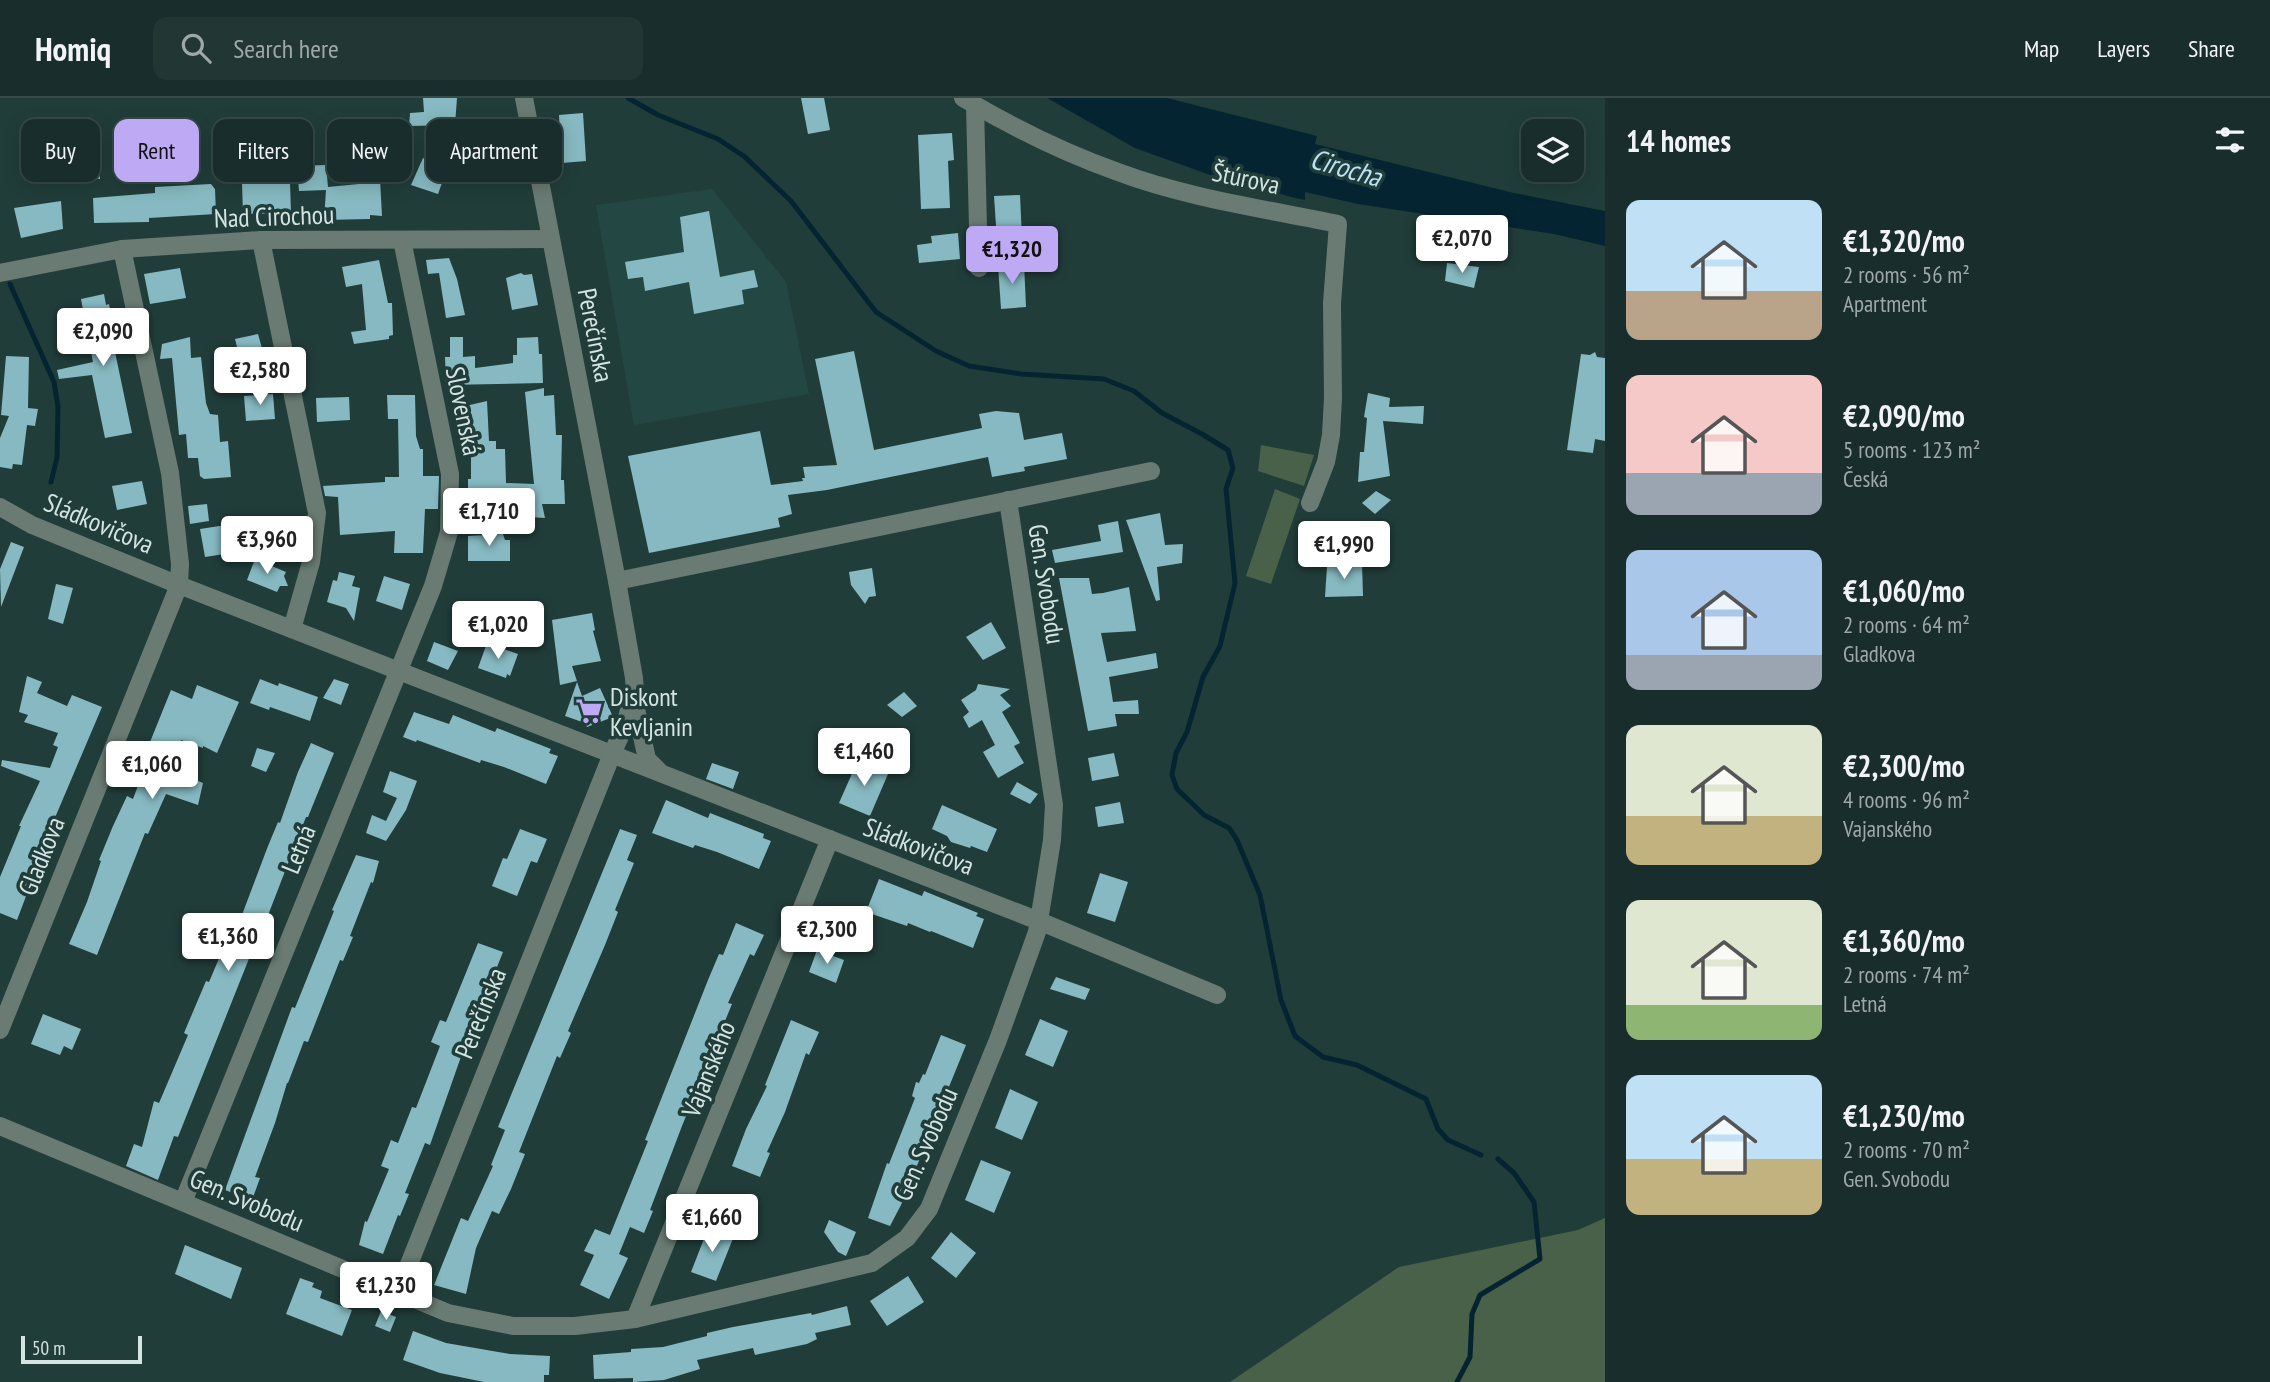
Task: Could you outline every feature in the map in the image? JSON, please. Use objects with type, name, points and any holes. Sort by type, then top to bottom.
[{"type":"street","name":"Perečínska","points":[[524,98],[634,678],[650,747],[663,774]]},
{"type":"street","points":[[969,102],[979,268]]},
{"type":"street","name":"Štúrova","points":[[969,102],[1043,141],[1119,173],[1203,197],[1338,224],[1332,303],[1331,435],[1326,462],[1310,503]]},
{"type":"street","name":"Nad Cirochou","points":[[0,273],[122,249],[261,240],[551,239]]},
{"type":"street","points":[[261,240],[317,513],[311,562],[292,629]]},
{"type":"street","name":"Slovenská","points":[[398,671],[433,586],[449,532],[450,474],[402,240]]},
{"type":"street","points":[[122,249],[170,472],[180,564],[179,585]]},
{"type":"street","points":[[617,581],[1151,471]]},
{"type":"street","name":"Gen. Svobodu","points":[[0,1126],[448,1313],[513,1326],[575,1326],[635,1319],[872,1263],[907,1238],[929,1209],[998,1040],[1039,921],[1052,840],[1054,805],[1008,500]]},
{"type":"street","name":"Sládkovičova","points":[[0,507],[32,525],[179,585],[593,747],[615,746],[663,774],[1039,921],[1216,995]]},
{"type":"street","name":"Gladkova","points":[[0,1030],[179,585]]},
{"type":"street","name":"Letná","points":[[183,1202],[398,671]]},
{"type":"street","name":"Perečínska","points":[[634,678],[636,709],[647,759],[663,774]]},
{"type":"street","name":"Perečínska","points":[[398,1292],[630,711],[634,678]]},
{"type":"street","name":"Perečínska","points":[[642,737],[644,714]]},
{"type":"street","points":[[615,746],[627,754],[642,737]]},
{"type":"street","name":"Vajanského","points":[[635,1319],[830,839]]},
{"type":"shaded area","points":[[712,189],[786,282],[809,394],[634,425],[596,205]]},
{"type":"shaded area","points":[[1261,445],[1314,455],[1304,486],[1258,471]]},
{"type":"shaded area","points":[[1275,489],[1300,499],[1271,584],[1246,576]]},
{"type":"shaded area","points":[[1605,1218],[1605,1382],[1230,1382],[1399,1267],[1578,1230]]},
{"type":"water","name":"Cirocha","points":[[1047,98],[1167,98],[1317,136],[1315,144],[1514,193],[1605,211],[1605,246],[1554,234],[1358,204],[1305,192],[1305,200],[1295,198],[1210,175],[1135,148]]},
{"type":"building","points":[[423,98],[457,98],[455,119],[426,119],[426,126],[412,126],[410,113],[424,112]]},
{"type":"building","points":[[801,98],[824,98],[830,130],[808,134]]},
{"type":"building","points":[[583,113],[586,161],[562,163],[562,119],[559,119],[559,115]]},
{"type":"building","points":[[952,133],[954,160],[948,161],[950,208],[921,209],[918,135]]},
{"type":"building","points":[[423,158],[426,159],[426,182],[442,182],[438,194],[411,185]]},
{"type":"building","points":[[313,165],[326,165],[328,187],[380,182],[382,216],[370,215],[370,219],[324,220],[326,190],[299,191],[298,182],[313,182]]},
{"type":"building","points":[[290,182],[291,213],[243,214],[242,183]]},
{"type":"building","points":[[211,184],[215,189],[216,214],[149,218],[149,222],[94,223],[93,198],[155,193],[155,187]]},
{"type":"building","points":[[1020,195],[1022,239],[997,241],[994,196]]},
{"type":"building","points":[[61,201],[63,229],[21,238],[14,208]]},
{"type":"building","points":[[709,211],[720,277],[754,270],[758,287],[742,290],[744,304],[694,314],[689,282],[645,291],[643,277],[628,279],[625,262],[684,252],[680,217]]},
{"type":"building","points":[[958,233],[960,259],[919,263],[917,245],[932,243],[931,236]]},
{"type":"building","points":[[449,258],[465,315],[446,318],[439,273],[428,274],[426,260]]},
{"type":"building","points":[[379,260],[388,303],[392,303],[393,335],[389,336],[389,339],[354,344],[351,332],[366,330],[362,284],[346,287],[342,267]]},
{"type":"building","points":[[1024,263],[1026,307],[1001,309],[998,265]]},
{"type":"building","points":[[1447,263],[1479,267],[1474,288],[1445,281]]},
{"type":"building","points":[[180,268],[186,298],[150,304],[144,274]]},
{"type":"building","points":[[521,273],[532,274],[538,305],[512,310],[506,278]]},
{"type":"building","points":[[104,294],[106,305],[109,304],[116,341],[113,341],[132,433],[105,438],[92,375],[59,379],[57,370],[93,362],[81,299]]},
{"type":"building","points":[[258,334],[265,359],[241,363],[235,339]]},
{"type":"building","points":[[190,337],[191,358],[201,357],[206,403],[210,414],[218,415],[220,442],[228,441],[231,477],[204,479],[200,476],[198,458],[188,458],[186,434],[179,435],[172,358],[160,359],[162,344]]},
{"type":"building","points":[[450,337],[463,337],[463,357],[475,356],[475,368],[513,363],[513,355],[517,355],[517,338],[538,337],[539,354],[542,354],[543,383],[446,385],[445,357],[450,357]]},
{"type":"building","points":[[854,351],[874,450],[982,428],[979,414],[996,411],[1019,413],[1024,440],[1062,433],[1067,459],[1024,467],[1025,471],[992,477],[988,457],[827,490],[788,495],[792,514],[778,518],[780,527],[649,553],[628,456],[760,431],[771,485],[803,481],[803,467],[837,465],[815,359]]},
{"type":"building","points":[[1595,352],[1597,357],[1605,358],[1605,441],[1595,439],[1593,453],[1567,450],[1581,354],[1590,355]]},
{"type":"building","points":[[6,356],[29,357],[28,408],[38,409],[35,426],[27,425],[22,465],[13,464],[12,469],[0,467],[0,438],[9,416],[1,415]]},
{"type":"building","points":[[544,388],[544,396],[554,395],[556,435],[562,435],[561,480],[564,480],[565,504],[542,504],[545,518],[530,517],[522,491],[499,496],[500,509],[468,510],[471,427],[458,428],[457,408],[487,401],[489,441],[496,441],[496,449],[505,449],[506,483],[534,484],[525,392]]},
{"type":"building","points":[[1368,393],[1390,398],[1389,407],[1424,406],[1423,424],[1383,421],[1390,476],[1358,482],[1360,452],[1364,452],[1367,418],[1364,417]]},
{"type":"building","points":[[273,394],[275,419],[246,421],[244,396]]},
{"type":"building","points":[[387,395],[415,395],[416,436],[420,449],[423,449],[423,476],[439,476],[438,509],[425,509],[423,553],[394,553],[395,531],[340,535],[338,497],[325,496],[323,486],[385,482],[385,477],[399,477],[398,419],[388,419]]},
{"type":"building","points":[[349,397],[350,420],[317,422],[316,398]]},
{"type":"building","points":[[142,481],[147,504],[117,510],[112,486]]},
{"type":"building","points":[[1376,491],[1391,500],[1375,514],[1362,503]]},
{"type":"building","points":[[207,504],[209,521],[190,524],[188,506]]},
{"type":"building","points":[[1160,513],[1165,545],[1183,544],[1182,563],[1157,567],[1160,600],[1156,601],[1126,520]]},
{"type":"building","points":[[1118,521],[1123,552],[1055,563],[1052,550],[1101,541],[1098,525]]},
{"type":"building","points":[[281,522],[283,545],[254,547],[252,523]]},
{"type":"building","points":[[226,525],[228,548],[237,552],[205,557],[200,529]]},
{"type":"building","points":[[503,534],[505,540],[510,540],[510,561],[468,561],[468,536]]},
{"type":"building","points":[[11,542],[24,547],[1,607],[0,569]]},
{"type":"building","points":[[255,559],[286,572],[284,576],[288,586],[280,586],[277,592],[247,580]]},
{"type":"building","points":[[1362,564],[1363,596],[1325,597],[1327,566]]},
{"type":"building","points":[[872,568],[876,596],[869,597],[865,604],[851,585],[849,572]]},
{"type":"building","points":[[339,572],[355,576],[352,586],[360,588],[354,621],[346,608],[327,602],[333,580],[337,581]]},
{"type":"building","points":[[384,576],[410,584],[402,610],[376,601]]},
{"type":"building","points":[[1059,578],[1089,578],[1092,594],[1129,587],[1136,631],[1101,633],[1107,662],[1156,653],[1158,668],[1109,677],[1113,702],[1138,700],[1139,714],[1115,714],[1117,726],[1088,731]]},
{"type":"building","points":[[56,584],[73,588],[63,624],[48,619]]},
{"type":"building","points":[[592,613],[593,631],[601,661],[572,666],[577,681],[560,685],[552,620]]},
{"type":"building","points":[[991,622],[1006,648],[983,660],[966,637]]},
{"type":"building","points":[[434,642],[458,651],[448,670],[427,661]]},
{"type":"building","points":[[487,643],[518,654],[510,676],[507,674],[506,678],[478,668]]},
{"type":"building","points":[[27,676],[42,682],[37,693],[67,706],[72,695],[102,707],[40,853],[42,854],[17,920],[0,913],[0,877],[40,781],[1,766],[2,760],[50,768],[58,747],[53,745],[58,733],[24,722],[28,715],[19,712]]},
{"type":"building","points":[[260,679],[318,697],[310,721],[250,703]]},
{"type":"building","points":[[334,679],[349,684],[341,705],[323,698]]},
{"type":"building","name":"Diskont Kevljanin","points":[[577,682],[582,696],[600,688],[613,717],[587,727],[585,723],[565,716]]},
{"type":"building","points":[[978,684],[1010,689],[1000,695],[1011,706],[1002,712],[1020,743],[1014,746],[1024,763],[998,778],[983,752],[995,745],[982,720],[969,728],[963,717],[969,712],[961,700],[976,690]]},
{"type":"building","points":[[197,685],[239,702],[217,753],[181,740],[172,770],[203,783],[198,805],[166,794],[148,834],[145,833],[97,955],[69,944],[87,902],[101,861],[99,860],[113,826],[127,796],[133,799],[154,743],[150,742],[171,690],[192,699]]},
{"type":"building","points":[[904,692],[917,706],[902,717],[887,705]]},
{"type":"building","points":[[414,712],[449,724],[453,715],[495,732],[497,728],[551,749],[549,753],[558,756],[546,784],[504,767],[481,760],[480,763],[403,737]]},
{"type":"building","points":[[311,743],[334,753],[178,1137],[174,1136],[158,1180],[126,1166],[134,1144],[142,1147],[154,1101],[159,1103],[188,1035],[184,1033],[206,981],[209,982],[226,942],[231,944]]},
{"type":"building","points":[[257,748],[275,753],[266,772],[251,766]]},
{"type":"building","points":[[1114,753],[1119,776],[1092,781],[1088,758]]},
{"type":"building","points":[[858,760],[888,774],[870,816],[839,803]]},
{"type":"building","points":[[712,763],[739,772],[733,789],[706,779]]},
{"type":"building","points":[[390,771],[417,781],[406,810],[386,841],[366,833],[372,815],[386,821],[397,798],[383,792]]},
{"type":"building","points":[[1017,782],[1038,794],[1030,804],[1010,794]]},
{"type":"building","points":[[666,800],[708,818],[710,813],[764,834],[763,838],[771,841],[759,869],[717,852],[695,845],[693,848],[652,833]]},
{"type":"building","points":[[1120,802],[1124,823],[1098,827],[1095,807]]},
{"type":"building","points":[[942,805],[997,829],[987,852],[951,842],[947,836],[932,829]]},
{"type":"building","points":[[520,829],[547,839],[537,863],[531,861],[517,896],[492,886],[503,858],[507,859]]},
{"type":"building","points":[[620,829],[637,835],[627,860],[634,863],[615,910],[618,912],[568,1031],[571,1033],[560,1058],[557,1056],[519,1152],[525,1154],[511,1189],[499,1214],[492,1211],[476,1248],[466,1294],[434,1285],[461,1218],[468,1221],[493,1166],[491,1165],[505,1130],[498,1127]]},
{"type":"building","points":[[356,855],[379,861],[373,883],[371,882],[350,936],[353,937],[343,961],[340,960],[308,1042],[304,1041],[287,1083],[255,1177],[260,1178],[251,1203],[236,1198],[238,1195],[225,1190],[292,1007],[295,1008]]},
{"type":"building","points":[[1100,873],[1128,882],[1115,922],[1087,913]]},
{"type":"building","points":[[879,879],[922,896],[924,891],[978,913],[976,916],[984,919],[973,948],[908,923],[907,926],[866,912]]},
{"type":"building","points":[[736,923],[764,935],[754,956],[750,954],[728,1003],[732,1004],[682,1126],[644,1233],[630,1227],[619,1254],[628,1258],[609,1299],[580,1285],[594,1255],[584,1251],[595,1229],[610,1235],[708,980],[719,954],[723,955]]},
{"type":"building","points":[[478,943],[503,952],[478,1015],[476,1014],[430,1145],[425,1143],[405,1193],[409,1194],[383,1254],[359,1245],[365,1221],[367,1222],[389,1169],[381,1166],[391,1140],[398,1143],[412,1107],[416,1108],[440,1046],[431,1042],[440,1020],[446,1022]]},
{"type":"building","points":[[817,950],[844,960],[836,983],[809,972]]},
{"type":"building","points":[[1056,977],[1090,989],[1085,1000],[1050,989]]},
{"type":"building","points":[[43,1014],[81,1029],[72,1050],[64,1046],[60,1055],[31,1044]]},
{"type":"building","points":[[1040,1019],[1068,1031],[1053,1067],[1025,1055]]},
{"type":"building","points":[[791,1020],[819,1032],[809,1055],[806,1053],[767,1152],[770,1153],[760,1177],[732,1166],[767,1086],[765,1085]]},
{"type":"building","points":[[941,1035],[966,1045],[890,1226],[868,1218],[887,1163],[889,1164],[915,1098],[912,1096],[916,1082],[919,1083],[923,1074],[925,1075]]},
{"type":"building","points":[[1010,1089],[1038,1102],[1022,1140],[995,1128]]},
{"type":"building","points":[[981,1160],[1011,1172],[994,1213],[965,1200]]},
{"type":"building","points":[[829,1220],[856,1232],[846,1256],[838,1252],[824,1232]]},
{"type":"building","points":[[709,1226],[734,1236],[716,1281],[691,1272]]},
{"type":"building","points":[[951,1232],[976,1253],[956,1278],[931,1258]]},
{"type":"building","points":[[185,1245],[242,1268],[231,1299],[175,1274]]},
{"type":"building","points":[[908,1276],[924,1302],[887,1326],[870,1301]]},
{"type":"building","points":[[300,1278],[314,1283],[312,1287],[322,1291],[320,1298],[352,1310],[342,1336],[286,1314]]},
{"type":"building","points":[[847,1306],[851,1325],[815,1333],[817,1339],[807,1344],[755,1355],[753,1348],[697,1360],[700,1369],[664,1380],[633,1382],[633,1378],[594,1379],[593,1355],[663,1347],[733,1327],[811,1313],[812,1315]]},
{"type":"building","points":[[381,1311],[396,1317],[390,1332],[375,1326]]},
{"type":"building","points":[[413,1331],[446,1343],[510,1354],[550,1356],[549,1375],[544,1375],[544,1382],[484,1382],[440,1373],[403,1360]]},
{"type":"waterway","points":[[628,98],[658,115],[718,139],[745,157],[791,201],[876,312],[936,351],[969,366],[1021,374],[1104,379],[1134,391],[1162,413],[1228,450],[1233,468],[1226,489],[1235,583],[1220,646],[1203,677],[1187,732],[1176,753],[1172,775],[1177,789],[1204,815],[1229,828],[1237,840],[1260,895],[1281,1000],[1295,1036],[1323,1057],[1357,1065],[1426,1099],[1438,1129],[1448,1140],[1481,1155]]},
{"type":"waterway","points":[[10,284],[54,382],[58,407],[57,458],[51,482]]},
{"type":"waterway","points":[[1457,1382],[1470,1357],[1472,1314],[1480,1295],[1540,1259],[1534,1202],[1514,1173],[1498,1159]]},
{"type":"place","name":"Diskont Kevljanin","points":[[589,711]]}]
